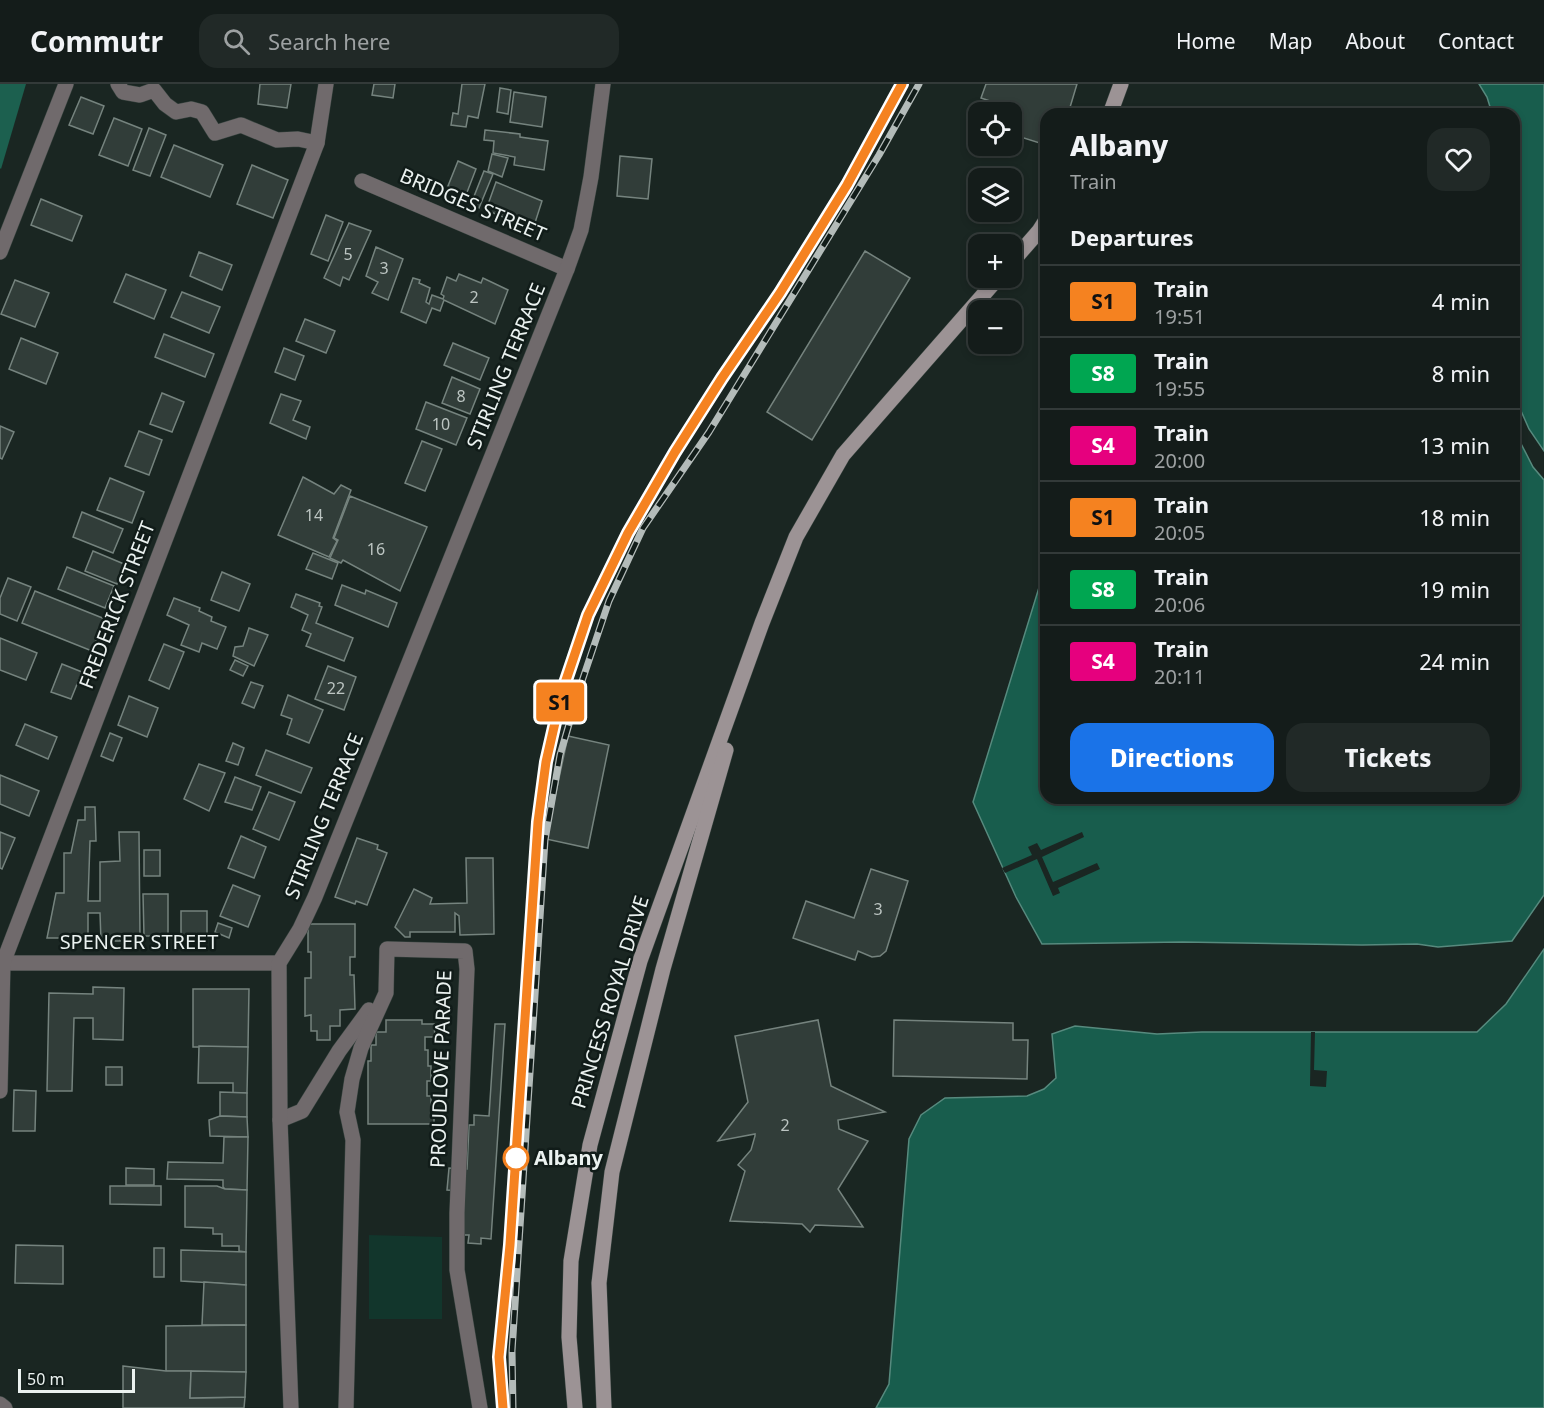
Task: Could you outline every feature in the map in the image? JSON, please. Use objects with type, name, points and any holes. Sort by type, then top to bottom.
[{"type":"main road","points":[[1112,108],[1121,84]]},
{"type":"main road","points":[[1022,250],[1040,229]]},
{"type":"main road","name":"PRINCESS ROYAL DRIVE","points":[[575,1408],[569,1337],[571,1261],[590,1145],[640,961],[762,623],[796,537],[843,455],[989,288]]},
{"type":"main road","name":"PRINCESS ROYAL DRIVE","points":[[604,1408],[599,1283],[612,1172],[663,969],[762,623]]},
{"type":"main road","points":[[640,961],[663,969]]},
{"type":"street","points":[[0,252],[66,84]]},
{"type":"street","points":[[118,84],[123,92],[140,95],[154,90],[165,104],[176,112],[190,109],[202,112],[215,133],[241,125],[277,140],[317,143]]},
{"type":"street","name":"FREDERICK STREET","points":[[0,1091],[1,963],[317,143],[326,84]]},
{"type":"street","name":"STIRLING TERRACE","points":[[279,963],[300,929],[315,897],[567,269],[581,230],[604,84]]},
{"type":"street","name":"BRIDGES STREET","points":[[362,180],[567,269]]},
{"type":"street","name":"PROUDLOVE PARADE","points":[[346,1408],[353,1140],[347,1112],[352,1079],[361,1048],[386,993],[387,949],[465,951],[467,969],[457,1213],[457,1270],[480,1408]]},
{"type":"street","name":"SPENCER STREET","points":[[1,963],[279,963]]},
{"type":"street","points":[[279,963],[280,1120],[291,1408]]},
{"type":"street","points":[[280,1120],[302,1111],[339,1051],[368,1011],[386,993]]},
{"type":"street","points":[[0,1404],[5,1408]]},
{"type":"shaded area","points":[[0,84],[26,84],[1,169],[0,168]]},
{"type":"shaded area","points":[[1479,84],[1544,84],[1544,451],[1529,429],[1520,409],[1520,108],[1490,108]]},
{"type":"shaded area","points":[[1520,442],[1533,467],[1544,480],[1544,895],[1512,941],[1438,947],[1417,944],[1183,942],[1042,944],[1016,897],[973,802],[1040,584],[1040,804],[1520,804]]},
{"type":"shaded area","points":[[1544,949],[1544,1408],[876,1408],[889,1384],[909,1139],[921,1115],[945,1098],[1027,1096],[1044,1089],[1056,1078],[1052,1034],[1075,1026],[1157,1034],[1477,1032],[1506,1004]]},
{"type":"shaded area","points":[[369,1235],[442,1237],[442,1319],[369,1319]]},
{"type":"pier","points":[[1082,832],[1084,837],[1042,857],[1053,882],[1097,863],[1100,869],[1058,888],[1060,893],[1053,896],[1037,859],[1005,873],[1002,868],[1032,855],[1028,847],[1037,843],[1041,850]]},
{"type":"pier","points":[[1311,1032],[1315,1032],[1314,1070],[1327,1071],[1326,1087],[1310,1086]]},
{"type":"building","points":[[260,84],[291,84],[287,108],[258,104]]},
{"type":"building","points":[[374,84],[395,84],[393,98],[372,95]]},
{"type":"building","points":[[462,84],[485,84],[478,118],[468,116],[466,127],[451,125],[453,113],[458,114]]},
{"type":"building","points":[[986,84],[1077,84],[1070,108],[1040,108],[1040,143],[1022,137],[1022,102],[993,102],[981,98]]},
{"type":"building","points":[[500,88],[511,90],[508,114],[497,112]]},
{"type":"building","points":[[514,92],[546,97],[542,127],[510,122]]},
{"type":"building","points":[[81,97],[104,106],[93,134],[69,125]]},
{"type":"building","points":[[114,118],[142,129],[128,166],[99,155]]},
{"type":"building","points":[[149,128],[166,135],[150,176],[133,170]]},
{"type":"building","points":[[485,130],[520,134],[520,137],[548,141],[544,170],[514,165],[515,157],[493,153],[494,141],[484,140]]},
{"type":"building","points":[[174,145],[223,165],[210,197],[161,177]]},
{"type":"building","points":[[492,154],[508,158],[502,177],[488,171]]},
{"type":"building","points":[[620,156],[652,159],[648,199],[617,196]]},
{"type":"building","points":[[458,161],[476,169],[466,195],[448,186]]},
{"type":"building","points":[[252,165],[288,180],[273,218],[237,204]]},
{"type":"building","points":[[484,171],[493,174],[479,208],[471,204]]},
{"type":"building","points":[[496,182],[542,201],[533,229],[486,210]]},
{"type":"building","points":[[41,199],[82,216],[72,241],[31,225]]},
{"type":"building","points":[[326,215],[343,222],[328,261],[311,254]]},
{"type":"building","points":[[349,223],[371,231],[349,280],[343,277],[340,286],[324,278]]},
{"type":"building","points":[[376,247],[403,259],[388,300],[372,293],[378,282],[366,276]]},
{"type":"building","points":[[865,251],[910,278],[812,440],[767,412]]},
{"type":"building","points":[[199,252],[232,265],[222,290],[190,276]]},
{"type":"building","points":[[126,274],[166,290],[154,319],[114,302]]},
{"type":"building","points":[[459,274],[481,283],[483,278],[508,290],[495,324],[444,300],[440,311],[432,308],[426,323],[401,312],[413,278],[420,280],[419,283],[430,288],[426,302],[429,304],[432,295],[443,299],[444,296],[441,294],[447,277],[456,281]]},
{"type":"building","points":[[15,280],[49,293],[35,327],[1,314]]},
{"type":"building","points":[[182,292],[220,307],[209,333],[171,317]]},
{"type":"building","points":[[305,319],[335,331],[326,353],[296,341]]},
{"type":"building","points":[[164,334],[214,354],[205,377],[155,357]]},
{"type":"building","points":[[21,338],[58,353],[46,384],[9,369]]},
{"type":"building","points":[[453,343],[489,358],[480,380],[444,365]]},
{"type":"building","points":[[284,348],[304,356],[295,380],[275,372]]},
{"type":"building","points":[[452,377],[480,389],[470,414],[442,403]]},
{"type":"building","points":[[162,393],[184,402],[172,432],[150,424]]},
{"type":"building","points":[[281,394],[301,401],[293,420],[310,427],[306,439],[270,423]]},
{"type":"building","points":[[426,402],[467,418],[456,445],[416,429]]},
{"type":"building","points":[[0,426],[14,432],[2,459],[0,458]]},
{"type":"building","points":[[139,431],[162,440],[149,475],[125,466]]},
{"type":"building","points":[[422,441],[442,449],[425,491],[405,483]]},
{"type":"building","points":[[303,477],[334,494],[341,485],[351,490],[333,538],[337,541],[329,557],[278,535]]},
{"type":"building","points":[[110,478],[144,492],[132,523],[97,510]]},
{"type":"building","points":[[350,496],[427,527],[400,591],[343,560],[341,563],[330,558],[338,540],[334,538]]},
{"type":"building","points":[[82,512],[123,529],[113,553],[73,537]]},
{"type":"building","points":[[93,551],[124,564],[117,584],[85,571]]},
{"type":"building","points":[[313,553],[338,563],[332,579],[306,569]]},
{"type":"building","points":[[67,567],[114,586],[105,608],[58,589]]},
{"type":"building","points":[[222,572],[250,584],[239,611],[211,600]]},
{"type":"building","points":[[8,578],[31,587],[17,621],[0,614],[0,598]]},
{"type":"building","points":[[342,585],[365,594],[366,590],[397,603],[388,627],[335,605]]},
{"type":"building","points":[[35,591],[105,619],[92,651],[22,623]]},
{"type":"building","points":[[296,594],[320,603],[319,606],[322,607],[316,623],[353,638],[344,661],[306,646],[311,634],[302,630],[308,615],[291,607]]},
{"type":"building","points":[[174,598],[200,608],[199,611],[212,617],[211,621],[226,627],[217,649],[202,643],[199,652],[181,645],[189,625],[167,615]]},
{"type":"building","points":[[249,628],[268,635],[254,666],[233,656],[235,647],[243,646]]},
{"type":"building","points":[[0,638],[37,653],[26,680],[0,670]]},
{"type":"building","points":[[164,644],[184,652],[169,689],[149,680]]},
{"type":"building","points":[[235,660],[248,666],[243,676],[230,670]]},
{"type":"building","points":[[62,664],[82,672],[71,699],[51,692]]},
{"type":"building","points":[[328,666],[356,677],[344,710],[315,699]]},
{"type":"building","points":[[251,682],[263,686],[254,708],[242,703]]},
{"type":"building","points":[[288,695],[323,710],[309,743],[287,734],[292,719],[281,715]]},
{"type":"building","points":[[129,696],[158,708],[147,737],[118,725]]},
{"type":"building","points":[[25,724],[57,737],[48,759],[16,745]]},
{"type":"building","points":[[110,733],[122,738],[113,761],[101,756]]},
{"type":"building","points":[[568,736],[609,745],[588,848],[546,839]]},
{"type":"building","points":[[233,743],[244,748],[238,765],[226,761]]},
{"type":"building","points":[[266,750],[312,768],[301,793],[256,775]]},
{"type":"building","points":[[199,764],[225,773],[209,811],[184,799]]},
{"type":"building","points":[[0,775],[39,791],[29,816],[0,804]]},
{"type":"building","points":[[235,777],[261,787],[252,810],[225,802]]},
{"type":"building","points":[[269,792],[295,802],[279,840],[253,829]]},
{"type":"building","points":[[85,807],[95,807],[96,841],[90,841],[88,901],[100,901],[100,862],[120,861],[119,832],[139,832],[140,938],[101,941],[100,913],[88,913],[88,938],[47,938],[56,893],[64,893],[64,853],[71,853],[78,820],[85,820]]},
{"type":"building","points":[[0,832],[15,838],[2,869],[0,868]]},
{"type":"building","points":[[241,836],[266,847],[254,878],[228,868]]},
{"type":"building","points":[[357,838],[378,845],[377,849],[387,853],[367,905],[356,901],[355,904],[335,897]]},
{"type":"building","points":[[144,850],[160,850],[160,876],[144,876]]},
{"type":"building","points":[[466,858],[493,858],[494,934],[460,935],[459,916],[455,913],[455,932],[410,932],[410,937],[405,937],[395,927],[414,889],[432,898],[430,904],[467,903]]},
{"type":"building","points":[[871,869],[908,881],[886,951],[880,956],[872,957],[858,951],[855,960],[793,938],[806,901],[854,918]]},
{"type":"building","points":[[233,885],[260,896],[248,927],[220,916]]},
{"type":"building","points":[[143,894],[168,894],[168,936],[144,936]]},
{"type":"building","points":[[181,911],[207,911],[207,938],[181,938]]},
{"type":"building","points":[[218,923],[232,928],[229,938],[215,932]]},
{"type":"building","points":[[308,924],[355,924],[355,957],[350,957],[350,975],[354,975],[355,1009],[340,1010],[340,1026],[330,1026],[330,1040],[317,1040],[317,1031],[311,1031],[311,1015],[305,1016],[305,978],[311,978]]},
{"type":"building","points":[[93,987],[124,988],[123,1040],[93,1039],[93,1018],[74,1018],[72,1091],[47,1091],[49,993],[93,994]]},
{"type":"building","points":[[193,989],[249,989],[248,1047],[193,1047]]},
{"type":"building","points":[[386,1020],[422,1020],[422,1024],[434,1024],[435,1037],[425,1037],[425,1050],[428,1050],[428,1066],[431,1066],[431,1081],[427,1081],[427,1096],[431,1096],[434,1124],[368,1124],[368,1061],[371,1061],[371,1045],[376,1045],[376,1032],[386,1032]]},
{"type":"building","points":[[818,1020],[831,1086],[885,1112],[838,1120],[839,1129],[868,1141],[838,1189],[863,1227],[815,1225],[810,1232],[802,1224],[730,1221],[745,1171],[738,1165],[751,1150],[755,1136],[755,1134],[718,1141],[748,1102],[735,1036]]},
{"type":"building","points":[[894,1020],[1013,1023],[1013,1040],[1028,1040],[1027,1079],[893,1076]]},
{"type":"building","name":"Albany","points":[[495,1024],[505,1024],[491,1239],[481,1238],[481,1244],[468,1243],[469,1235],[461,1235],[464,1191],[447,1190],[449,1168],[467,1169],[469,1125],[474,1125],[474,1115],[489,1116]]},
{"type":"building","points":[[199,1046],[248,1047],[247,1093],[233,1093],[233,1083],[198,1083]]},
{"type":"building","points":[[106,1067],[122,1067],[122,1085],[106,1085]]},
{"type":"building","points":[[14,1090],[36,1091],[35,1131],[13,1131]]},
{"type":"building","points":[[220,1092],[247,1093],[247,1117],[220,1116]]},
{"type":"building","points":[[220,1116],[247,1117],[248,1137],[210,1136],[209,1120]]},
{"type":"building","points":[[224,1137],[248,1137],[247,1190],[225,1189],[223,1180],[167,1179],[168,1162],[223,1163]]},
{"type":"building","points":[[126,1168],[154,1169],[154,1185],[126,1185]]},
{"type":"building","points":[[110,1186],[161,1186],[161,1205],[110,1204]]},
{"type":"building","points":[[185,1186],[217,1186],[225,1189],[247,1190],[246,1252],[239,1251],[239,1246],[222,1246],[222,1234],[213,1234],[213,1228],[185,1227]]},
{"type":"building","points":[[16,1245],[63,1246],[63,1284],[15,1283]]},
{"type":"building","points":[[154,1248],[164,1248],[164,1277],[154,1277]]},
{"type":"building","points":[[181,1250],[246,1252],[246,1285],[181,1281]]},
{"type":"building","points":[[204,1282],[246,1285],[246,1325],[202,1325]]},
{"type":"building","points":[[246,1325],[246,1372],[166,1371],[166,1326]]},
{"type":"building","points":[[123,1366],[166,1371],[191,1371],[190,1398],[245,1397],[244,1408],[123,1408]]},
{"type":"building","points":[[191,1371],[246,1372],[245,1397],[190,1398]]},
{"type":"railway","points":[[537,846],[546,762],[562,692],[588,615],[628,533],[675,452],[780,293],[858,167],[902,84]]},
{"type":"railway","points":[[513,1408],[512,1351],[545,840],[560,755],[579,690],[609,601],[643,528],[709,432],[879,155],[919,84]]},
{"type":"railway","points":[[503,1408],[499,1357],[511,1235]]},
{"type":"train","name":"S1","points":[[503,1408],[499,1357],[510,1245],[538,822],[546,762],[562,692],[588,615],[628,533],[675,452],[780,293],[858,167],[902,84]]},
{"type":"place","name":"Albany","points":[[516,1158]]}]
